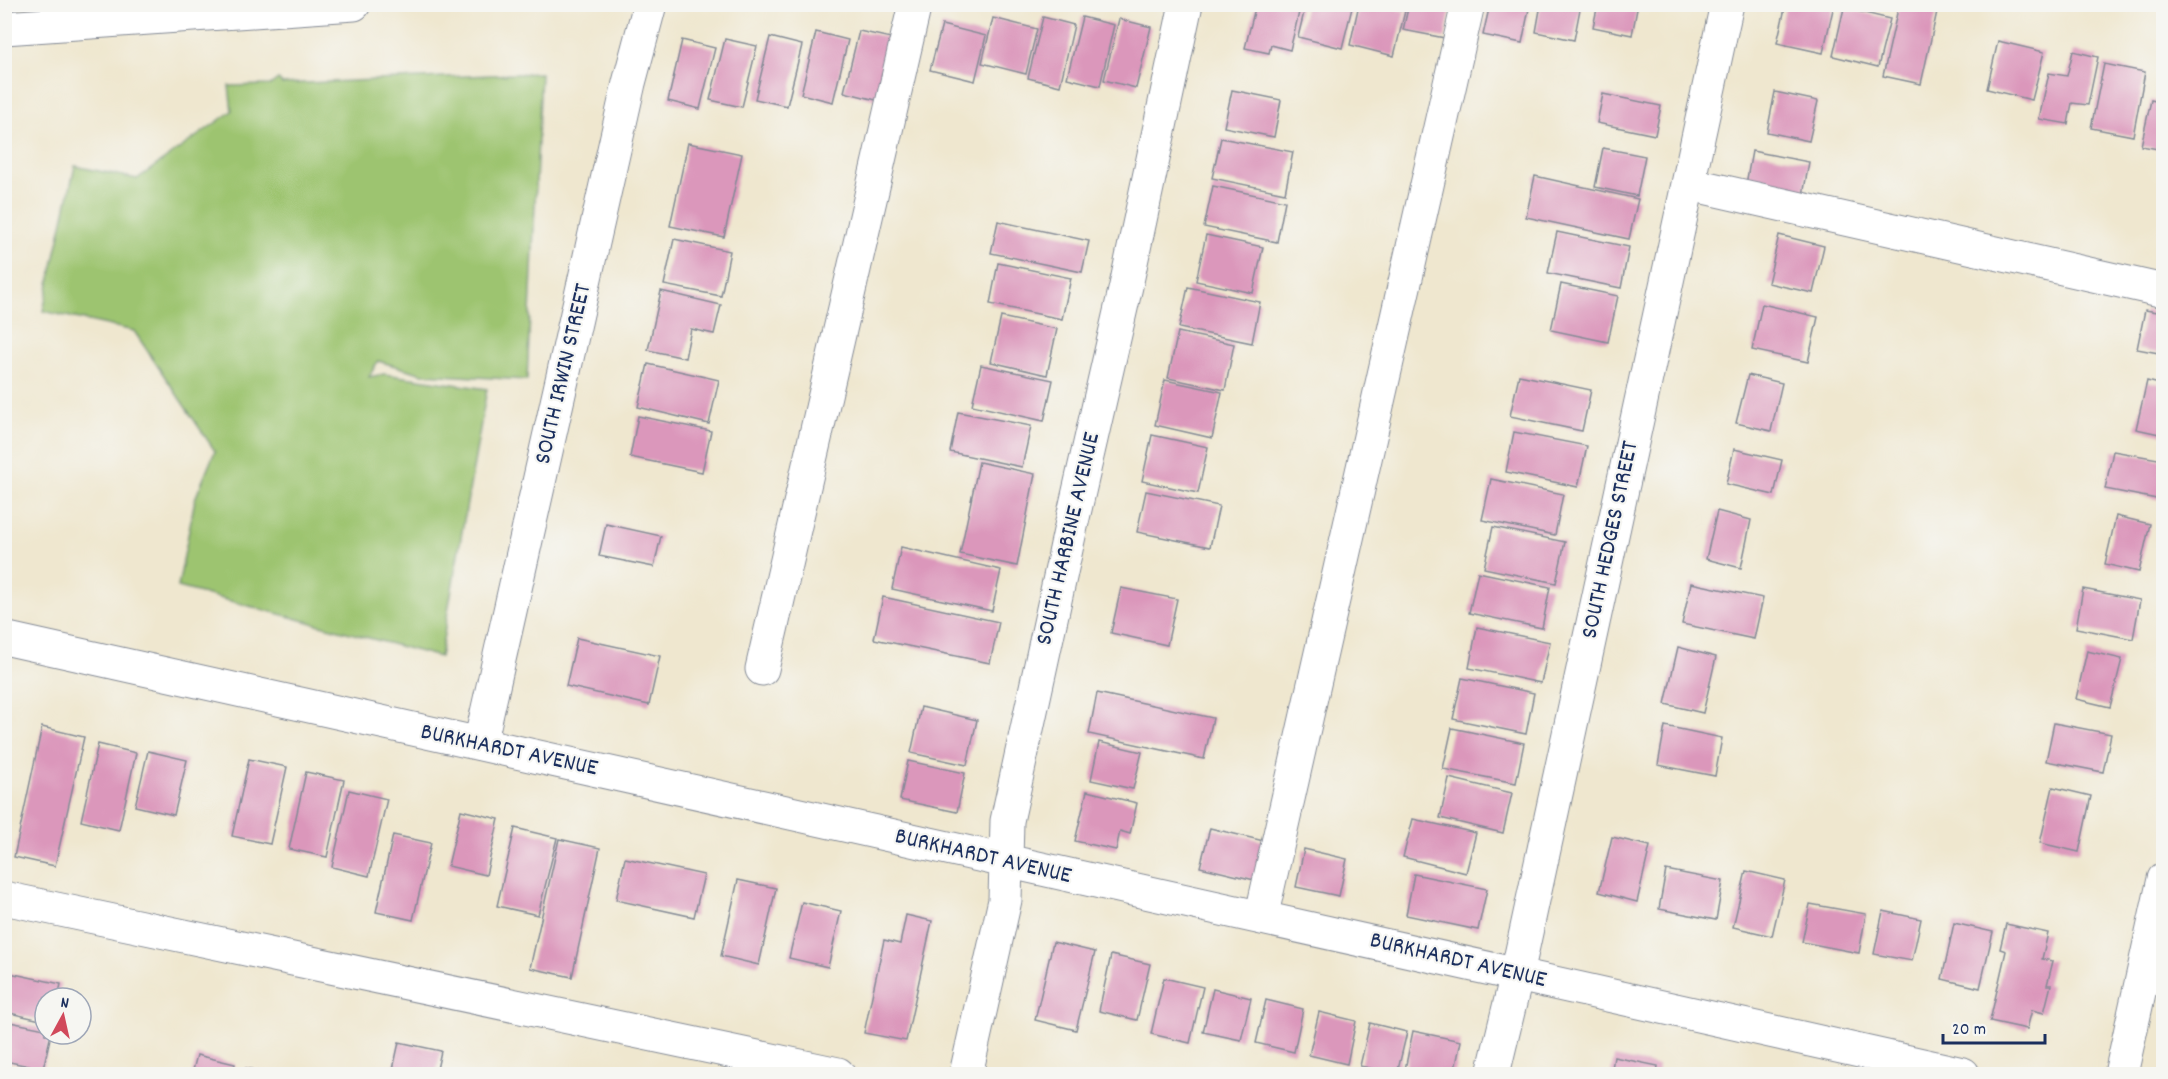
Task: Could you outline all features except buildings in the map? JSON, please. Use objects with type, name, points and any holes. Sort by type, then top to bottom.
[{"type":"street","points":[[4,28],[175,11],[354,4]]},
{"type":"street","name":"SOUTH IRWIN STREET","points":[[480,744],[627,95],[650,4]]},
{"type":"street","points":[[762,669],[915,4]]},
{"type":"street","name":"SOUTH HARBINE AVENUE","points":[[966,1074],[1005,900],[1007,821],[1186,4]]},
{"type":"street","points":[[1261,918],[1468,4]]},
{"type":"street","name":"SOUTH HEDGES STREET","points":[[1493,1074],[1517,974],[1690,184],[1727,4]]},
{"type":"street","points":[[1690,184],[2163,291]]},
{"type":"street","name":"BURKHARDT AVENUE","points":[[5,640],[1963,1074]]},
{"type":"street","points":[[2121,1074],[2163,879]]},
{"type":"street","points":[[4,898],[838,1074]]},
{"type":"green space","points":[[541,73],[527,380],[423,374],[378,361],[369,377],[384,374],[487,389],[440,657],[178,587],[195,499],[215,451],[134,331],[43,311],[75,166],[137,179],[232,111],[229,86],[270,85],[278,79],[282,84]]}]
